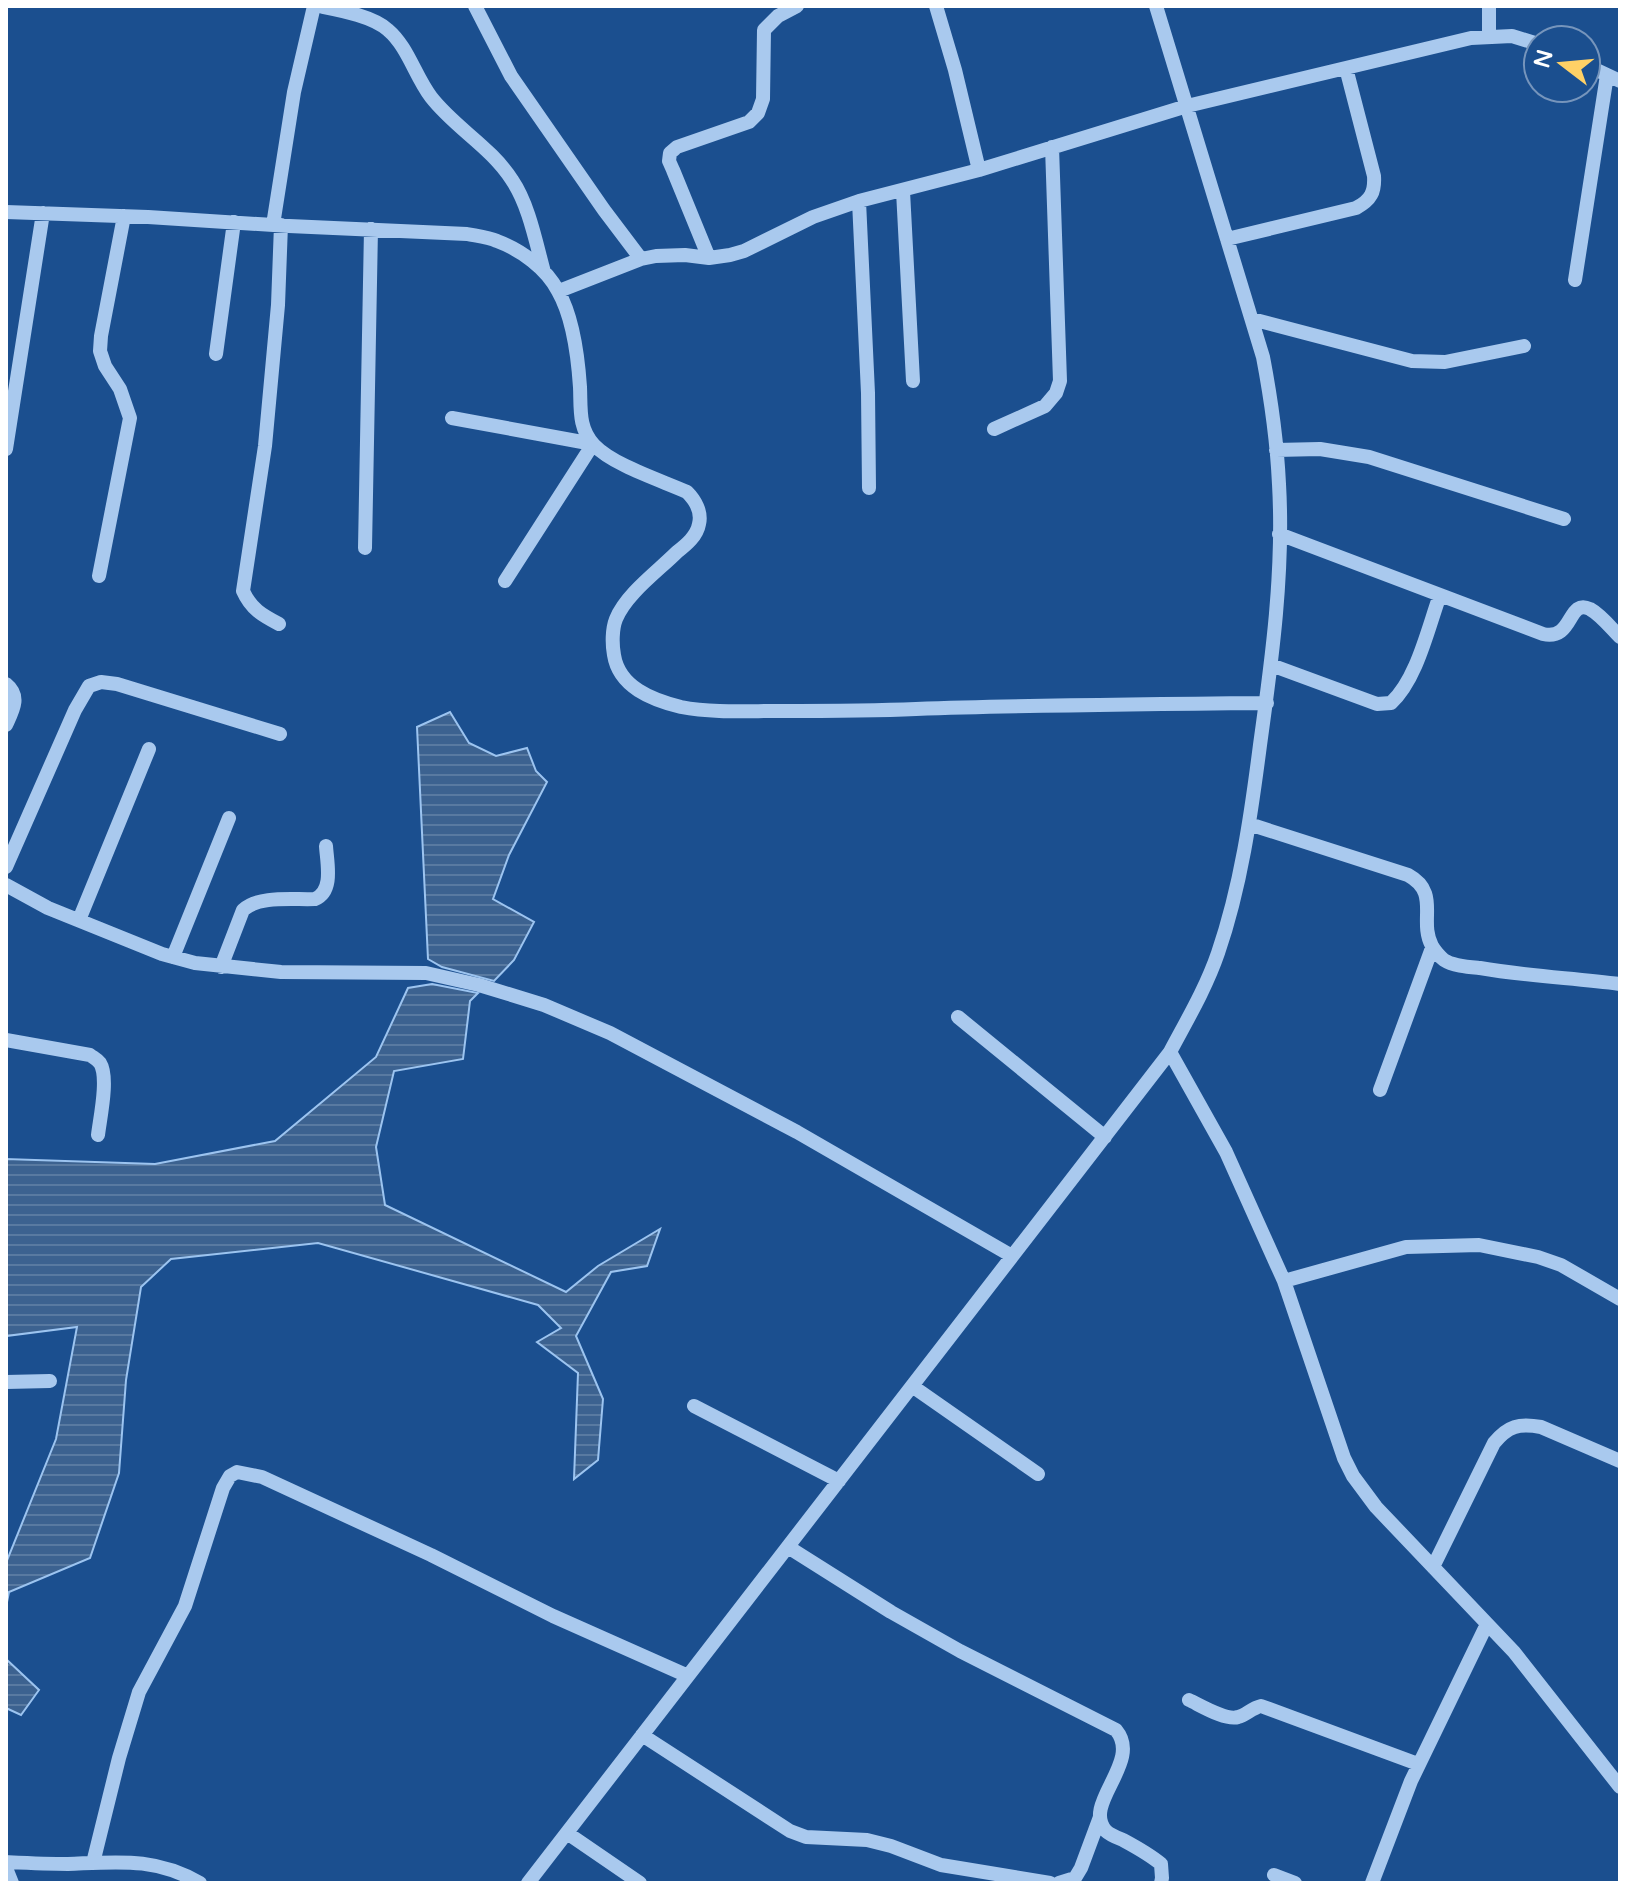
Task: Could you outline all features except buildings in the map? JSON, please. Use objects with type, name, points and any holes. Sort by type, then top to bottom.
[{"type":"street","points":[[279,624],[256,612],[243,591],[265,446],[278,305],[277,225],[294,92],[316,6],[366,18],[389,30],[425,89],[448,118],[494,157],[513,180],[523,201],[544,273]]},
{"type":"street","points":[[475,6],[511,76],[641,259]]},
{"type":"street","points":[[709,258],[669,161],[670,153],[677,147],[749,122],[758,113],[763,99],[764,30],[778,16],[797,6]]},
{"type":"street","points":[[936,6],[979,170]]},
{"type":"street","points":[[528,1883],[1170,1052],[1217,955],[1249,824],[1267,703],[1276,618],[1279,484],[1265,369],[1156,6]]},
{"type":"street","points":[[1489,6],[1489,36]]},
{"type":"street","points":[[559,291],[641,259],[671,254],[709,258],[744,251],[813,217],[859,201],[979,170],[1187,106],[1471,38],[1512,36],[1522,39]]},
{"type":"street","points":[[1227,239],[1356,208],[1371,196],[1374,176],[1346,68]]},
{"type":"street","points":[[1575,280],[1616,77]]},
{"type":"street","points":[[994,429],[1045,406],[1056,393],[1060,381],[1052,147]]},
{"type":"street","points":[[903,191],[913,381]]},
{"type":"street","points":[[859,201],[869,488]]},
{"type":"street","points":[[6,212],[467,234],[495,239],[515,249],[544,273],[559,291],[576,347],[582,427],[593,444],[608,458],[687,492],[697,507],[699,523],[692,539],[627,600],[615,620],[614,656],[621,674],[636,690],[656,699],[681,707],[745,711],[1267,703]]},
{"type":"street","points":[[6,449],[43,213]]},
{"type":"street","points":[[99,576],[130,418],[120,389],[105,366],[100,351],[124,216]]},
{"type":"street","points":[[216,354],[234,222]]},
{"type":"street","points":[[365,548],[371,229]]},
{"type":"street","points":[[1252,319],[1412,361],[1445,362],[1524,346]]},
{"type":"street","points":[[452,418],[593,444]]},
{"type":"street","points":[[505,581],[593,444]]},
{"type":"street","points":[[1276,450],[1320,449],[1369,457],[1564,519]]},
{"type":"street","points":[[1279,534],[1552,636],[1565,628],[1578,609],[1589,609],[1620,637]]},
{"type":"street","points":[[1271,665],[1377,704],[1391,703],[1403,692],[1411,676],[1440,595]]},
{"type":"street","points":[[6,867],[75,710],[89,686],[101,682],[117,684],[280,734]]},
{"type":"street","points":[[6,684],[12,688],[15,698],[6,725]]},
{"type":"street","points":[[79,920],[149,749]]},
{"type":"street","points":[[173,957],[229,818]]},
{"type":"street","points":[[1249,824],[1408,875],[1418,881],[1425,891],[1427,934],[1432,948],[1444,960],[1510,973],[1620,984]]},
{"type":"street","points":[[221,967],[243,910],[250,903],[322,896],[328,875],[326,846]]},
{"type":"street","points":[[6,885],[48,908],[195,963],[281,972],[426,973],[544,1005],[610,1033],[797,1132],[1012,1256]]},
{"type":"street","points":[[1380,1090],[1432,948]]},
{"type":"street","points":[[958,1017],[1105,1137]]},
{"type":"street","points":[[6,1040],[90,1055],[98,1060],[104,1077],[98,1135]]},
{"type":"street","points":[[1170,1052],[1226,1152],[1284,1281],[1344,1458],[1353,1476],[1376,1507],[1514,1652],[1620,1787]]},
{"type":"street","points":[[1284,1281],[1406,1247],[1479,1245],[1561,1265],[1620,1299]]},
{"type":"street","points":[[6,1382],[50,1381]]},
{"type":"street","points":[[912,1386],[1038,1474]]},
{"type":"street","points":[[694,1406],[839,1481]]},
{"type":"street","points":[[1433,1567],[1494,1443],[1504,1431],[1527,1424],[1541,1427],[1620,1461]]},
{"type":"street","points":[[93,1863],[139,1692],[185,1606],[223,1488],[230,1476],[237,1472],[262,1477],[431,1555],[553,1616],[688,1676]]},
{"type":"street","points":[[788,1547],[960,1651],[1121,1735],[1122,1760],[1107,1791],[1081,1868],[1075,1878],[1059,1883]]},
{"type":"street","points":[[1372,1883],[1418,1764],[1487,1624]]},
{"type":"street","points":[[1189,1700],[1230,1718],[1261,1706],[1418,1764]]},
{"type":"street","points":[[642,1735],[790,1831],[806,1837],[867,1840],[941,1865],[1050,1883]]},
{"type":"street","points":[[1100,1817],[1105,1830],[1161,1864],[1161,1883]]},
{"type":"street","points":[[567,1833],[640,1883]]},
{"type":"street","points":[[12,1883],[6,1865],[146,1863],[183,1873],[200,1883]]},
{"type":"street","points":[[1274,1875],[1295,1883]]},
{"type":"water","points":[[450,712],[469,743],[496,756],[527,748],[536,771],[547,782],[509,855],[493,899],[534,922],[514,960],[494,981],[442,967],[428,959],[417,727]]},
{"type":"water","points":[[432,984],[478,993],[470,1001],[463,1059],[394,1071],[376,1147],[385,1205],[566,1292],[598,1266],[660,1229],[647,1266],[611,1272],[576,1336],[603,1399],[598,1460],[574,1479],[578,1373],[537,1342],[561,1328],[538,1305],[318,1243],[171,1259],[141,1287],[126,1380],[119,1473],[90,1558],[9,1592],[6,1607],[6,1563],[56,1439],[77,1327],[6,1336],[6,1159],[155,1164],[275,1141],[376,1057],[408,988]]},
{"type":"water","points":[[6,1659],[39,1690],[21,1715],[6,1708]]}]
